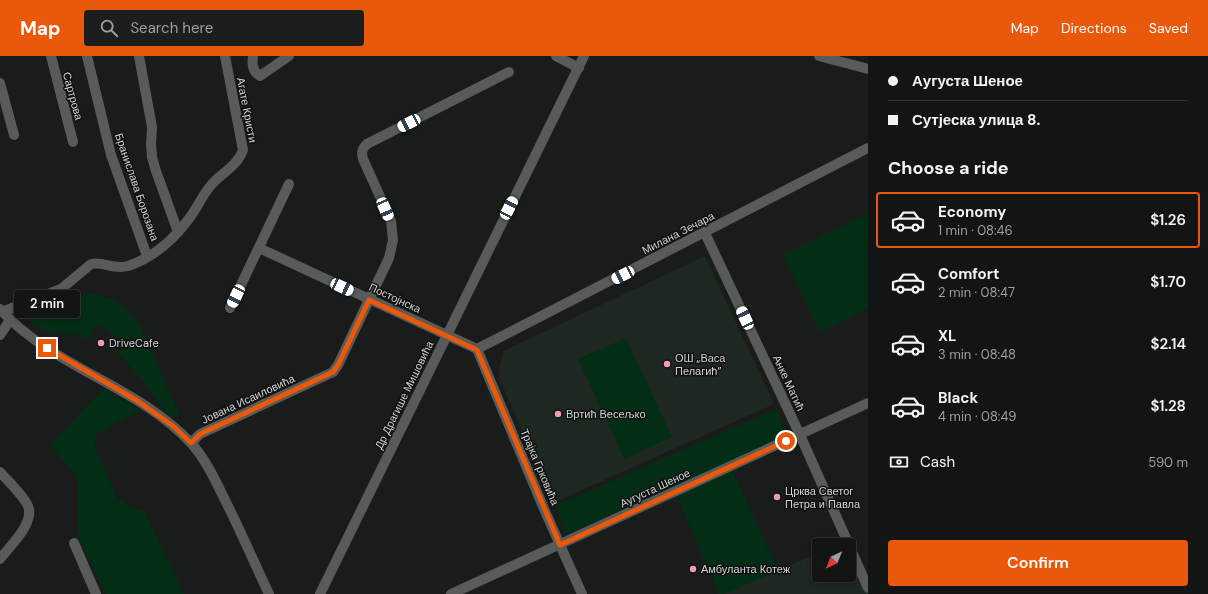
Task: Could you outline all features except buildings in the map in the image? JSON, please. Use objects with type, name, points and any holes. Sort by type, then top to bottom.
[{"type":"street","name":"Сартрова","points":[[51,56],[73,142]]},
{"type":"street","name":"Бранислава Борозана","points":[[87,56],[111,155],[147,256]]},
{"type":"street","points":[[139,56],[152,127],[152,157],[178,232]]},
{"type":"street","name":"Агате Кристи","points":[[1,310],[61,289],[92,264],[98,263],[118,268],[132,264],[162,247],[178,232],[188,220],[206,192],[238,160],[243,150],[225,56]]},
{"type":"street","points":[[253,56],[253,70],[260,76],[290,56]]},
{"type":"street","points":[[556,56],[579,68]]},
{"type":"street","name":"Др Драгише Мишовића","points":[[320,594],[584,56]]},
{"type":"street","points":[[819,56],[868,69]]},
{"type":"street","name":"Јована Исаиловића","points":[[191,443],[200,434],[333,372],[338,365],[389,258],[393,240],[391,222],[363,159],[362,154],[364,147],[367,144],[509,72]]},
{"type":"street","points":[[0,83],[14,135]]},
{"type":"street","name":"Милана Зечара","points":[[477,350],[868,148]]},
{"type":"street","points":[[230,308],[288,184]]},
{"type":"street","name":"Анке Матић","points":[[705,233],[800,435],[846,538]]},
{"type":"street","name":"Постојнска","points":[[259,248],[477,350]]},
{"type":"street","points":[[1,310],[10,320],[34,340],[63,359],[136,400],[173,426],[191,443],[202,457],[214,479],[269,594]]},
{"type":"street","points":[[0,335],[10,320]]},
{"type":"street","name":"Трајка Грковића","points":[[477,350],[582,594]]},
{"type":"street","name":"Аугуста Шеное","points":[[451,594],[868,403]]},
{"type":"street","points":[[0,472],[25,501],[29,507],[29,512],[26,525],[0,558]]},
{"type":"street","points":[[74,543],[96,594]]},
{"type":"street","name":"Анке Матић","points":[[856,561],[868,588]]},
{"type":"shaded area","name":"ОШ „Васа Пелагић”","points":[[705,256],[774,404],[553,503],[498,375],[503,351]]},
{"type":"shaded area","points":[[812,556],[812,582],[856,582],[856,561],[868,588],[868,594],[723,594]]},
{"type":"green space","points":[[868,213],[868,308],[820,332],[782,255]]},
{"type":"green space","points":[[94,294],[109,298],[121,304],[140,326],[180,416],[172,418],[166,413],[140,377],[118,353],[125,341],[96,325],[88,339],[72,334],[51,332],[35,326],[23,314],[83,295]]},
{"type":"green space","points":[[626,338],[672,437],[624,459],[578,359]]},
{"type":"green space","points":[[104,388],[140,411],[115,423],[97,434],[94,446],[117,497],[127,505],[144,511],[184,594],[106,594],[77,535],[77,477],[50,445]]},
{"type":"green space","points":[[776,409],[787,436],[567,534],[555,506]]},
{"type":"green space","points":[[731,467],[778,571],[723,594],[719,594],[675,492]]},
{"type":"place","name":"DriveCafe","points":[[101,343]]},
{"type":"place","name":"ОШ „Васа Пелагић”","points":[[667,364]]},
{"type":"place","name":"Вртић Весељко","points":[[558,414]]},
{"type":"place","name":"Црква Светог Петра и Павла","points":[[777,497]]},
{"type":"place","name":"Амбуланта Котеж","points":[[693,569]]},
{"type":"route","points":[[47,348],[63,359],[136,400],[173,426],[191,443],[200,434],[333,372],[338,365],[369,300],[477,350],[560,545],[786,441]]}]
